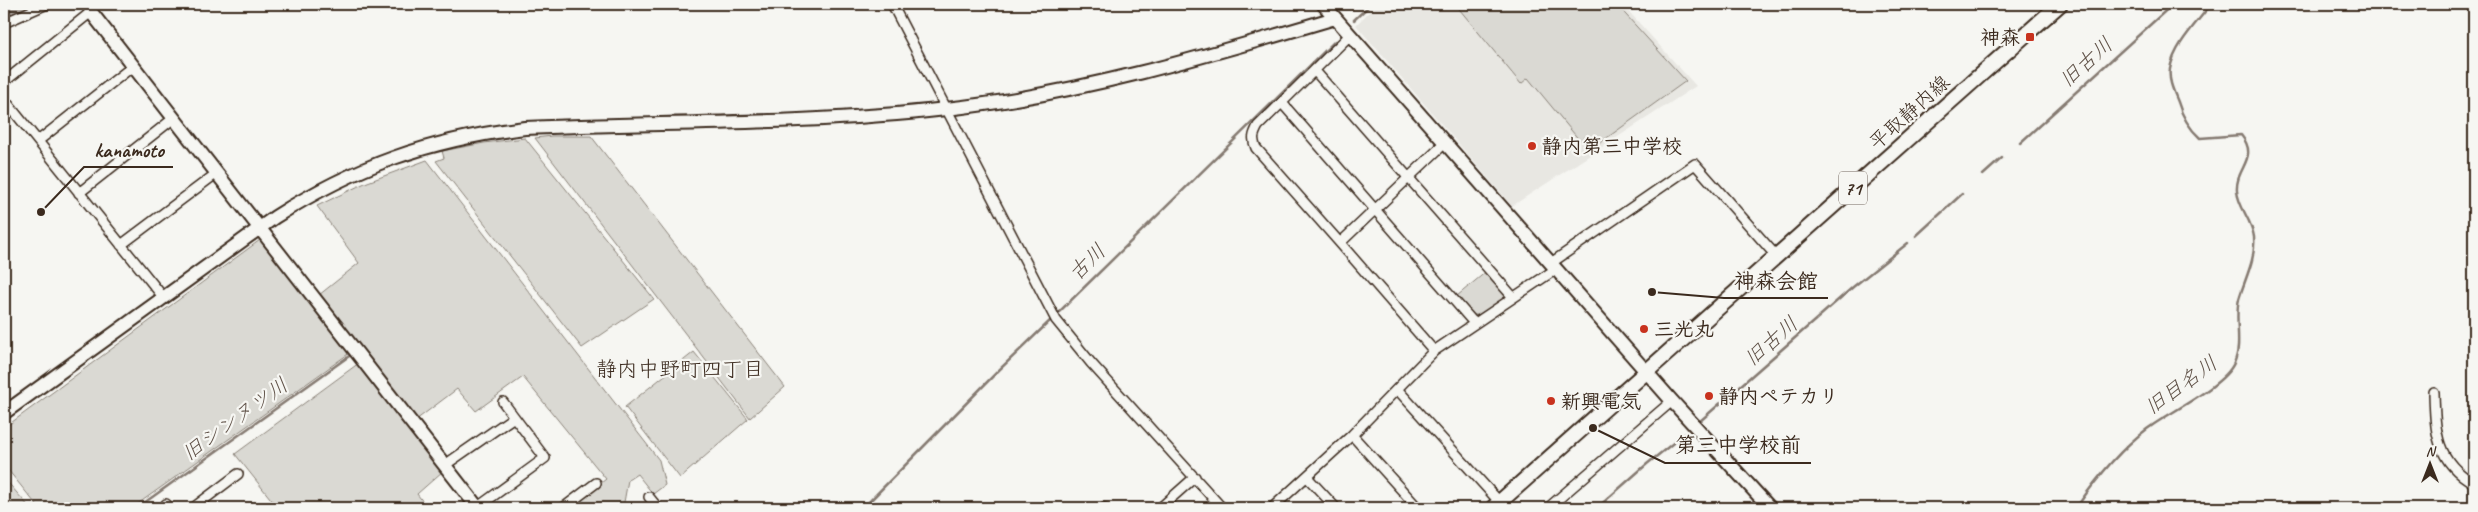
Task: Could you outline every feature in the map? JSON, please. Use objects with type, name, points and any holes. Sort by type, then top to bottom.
[{"type":"main road","name":"平取静内線","points":[[1499,506],[2060,4]]},
{"type":"street","points":[[4,23],[47,4]]},
{"type":"street","points":[[892,4],[1054,317],[1091,364],[1222,508]]},
{"type":"street","points":[[1323,4],[1647,373],[1770,508]]},
{"type":"street","points":[[4,82],[88,8],[478,508],[545,458],[502,402]]},
{"type":"street","points":[[4,413],[260,228],[311,194],[362,169],[423,147],[478,134],[525,128],[845,118],[948,109],[1050,94],[1133,76],[1335,18]]},
{"type":"street","points":[[1350,35],[1254,134],[1256,148],[1434,351]]},
{"type":"street","points":[[38,141],[133,66]]},
{"type":"street","points":[[1314,71],[1513,297]]},
{"type":"street","points":[[4,98],[164,298]]},
{"type":"street","points":[[1282,103],[1474,322]]},
{"type":"street","points":[[79,193],[174,118]]},
{"type":"street","points":[[1340,244],[1445,143]]},
{"type":"street","points":[[1272,508],[1352,435],[1434,351],[1513,297],[1695,164],[1777,257]]},
{"type":"street","points":[[121,245],[217,173]]},
{"type":"street","points":[[1397,389],[1499,506]]},
{"type":"street","points":[[2434,392],[2434,430],[2449,463],[2474,483]]},
{"type":"street","points":[[1548,508],[1672,401]]},
{"type":"street","points":[[444,465],[514,417]]},
{"type":"street","points":[[1352,435],[1418,508]]},
{"type":"street","points":[[193,508],[238,474]]},
{"type":"street","points":[[1307,477],[1336,508]]},
{"type":"street","points":[[1160,508],[1196,478]]},
{"type":"street","points":[[563,508],[596,483]]},
{"type":"street","points":[[649,497],[658,508]]},
{"type":"shaded area","name":"静内第三中学校","points":[[1377,4],[1622,4],[1696,86],[1512,206],[1356,25]]},
{"type":"shaded area","points":[[1455,4],[1616,4],[1686,81],[1597,145],[1587,136],[1580,141],[1528,78],[1521,84]]},
{"type":"shaded area","points":[[591,136],[785,387],[750,418],[535,138]]},
{"type":"shaded area","points":[[525,138],[654,299],[582,348],[436,161],[444,158],[442,151]]},
{"type":"shaded area","points":[[427,160],[659,460],[665,485],[653,494],[637,474],[628,480],[623,508],[589,508],[581,499],[606,479],[523,377],[476,411],[457,389],[416,420],[319,295],[359,263],[317,206],[365,183]]},
{"type":"shaded area","points":[[260,240],[351,352],[132,508],[39,508],[4,465],[4,449],[7,446],[4,442],[4,428]]},
{"type":"shaded area","points":[[1487,271],[1507,293],[1505,298],[1478,315],[1473,315],[1457,296]]},
{"type":"shaded area","points":[[694,352],[748,419],[680,478],[625,407]]},
{"type":"shaded area","points":[[359,363],[443,471],[417,494],[428,508],[278,508],[235,454]]},
{"type":"shaded area","points":[[4,478],[30,508],[4,508]]},
{"type":"waterway","points":[[4,11],[19,4]]},
{"type":"waterway","name":"古川","points":[[1354,20],[1371,4]]},
{"type":"waterway","name":"旧古川","points":[[2020,143],[2173,4]]},
{"type":"waterway","name":"旧目名川","points":[[2076,508],[2100,476],[2126,447],[2147,429],[2195,399],[2219,381],[2228,372],[2237,356],[2239,299],[2252,261],[2254,245],[2253,231],[2240,203],[2237,191],[2237,183],[2248,157],[2248,150],[2241,135],[2200,138],[2192,130],[2184,117],[2170,77],[2172,60],[2176,51],[2211,4]]},
{"type":"waterway","name":"古川","points":[[1056,315],[1335,41]]},
{"type":"waterway","name":"旧古川","points":[[1983,175],[2002,158]]},
{"type":"waterway","name":"旧古川","points":[[1916,236],[1962,194]]},
{"type":"waterway","name":"旧古川","points":[[1699,422],[1853,287],[1908,243]]},
{"type":"waterway","name":"古川","points":[[863,508],[1052,319]]},
{"type":"waterway","name":"旧シンヌツ川","points":[[137,508],[352,354]]},
{"type":"waterway","name":"旧古川","points":[[1597,508],[1687,432]]},
{"type":"place","name":"神森","points":[[2030,37]]},
{"type":"place","name":"静内第三中学校","points":[[1532,146]]},
{"type":"place","name":"kanamoto","points":[[41,212]]},
{"type":"place","name":"神森会館","points":[[1652,292]]},
{"type":"place","name":"三光丸","points":[[1644,329]]},
{"type":"place","name":"静内ぺテカリ","points":[[1709,396]]},
{"type":"place","name":"新興電気","points":[[1551,401]]},
{"type":"place","name":"第三中学校前","points":[[1593,428]]},
{"type":"district","name":"静内中野町四丁目","points":[[680,369]]}]
